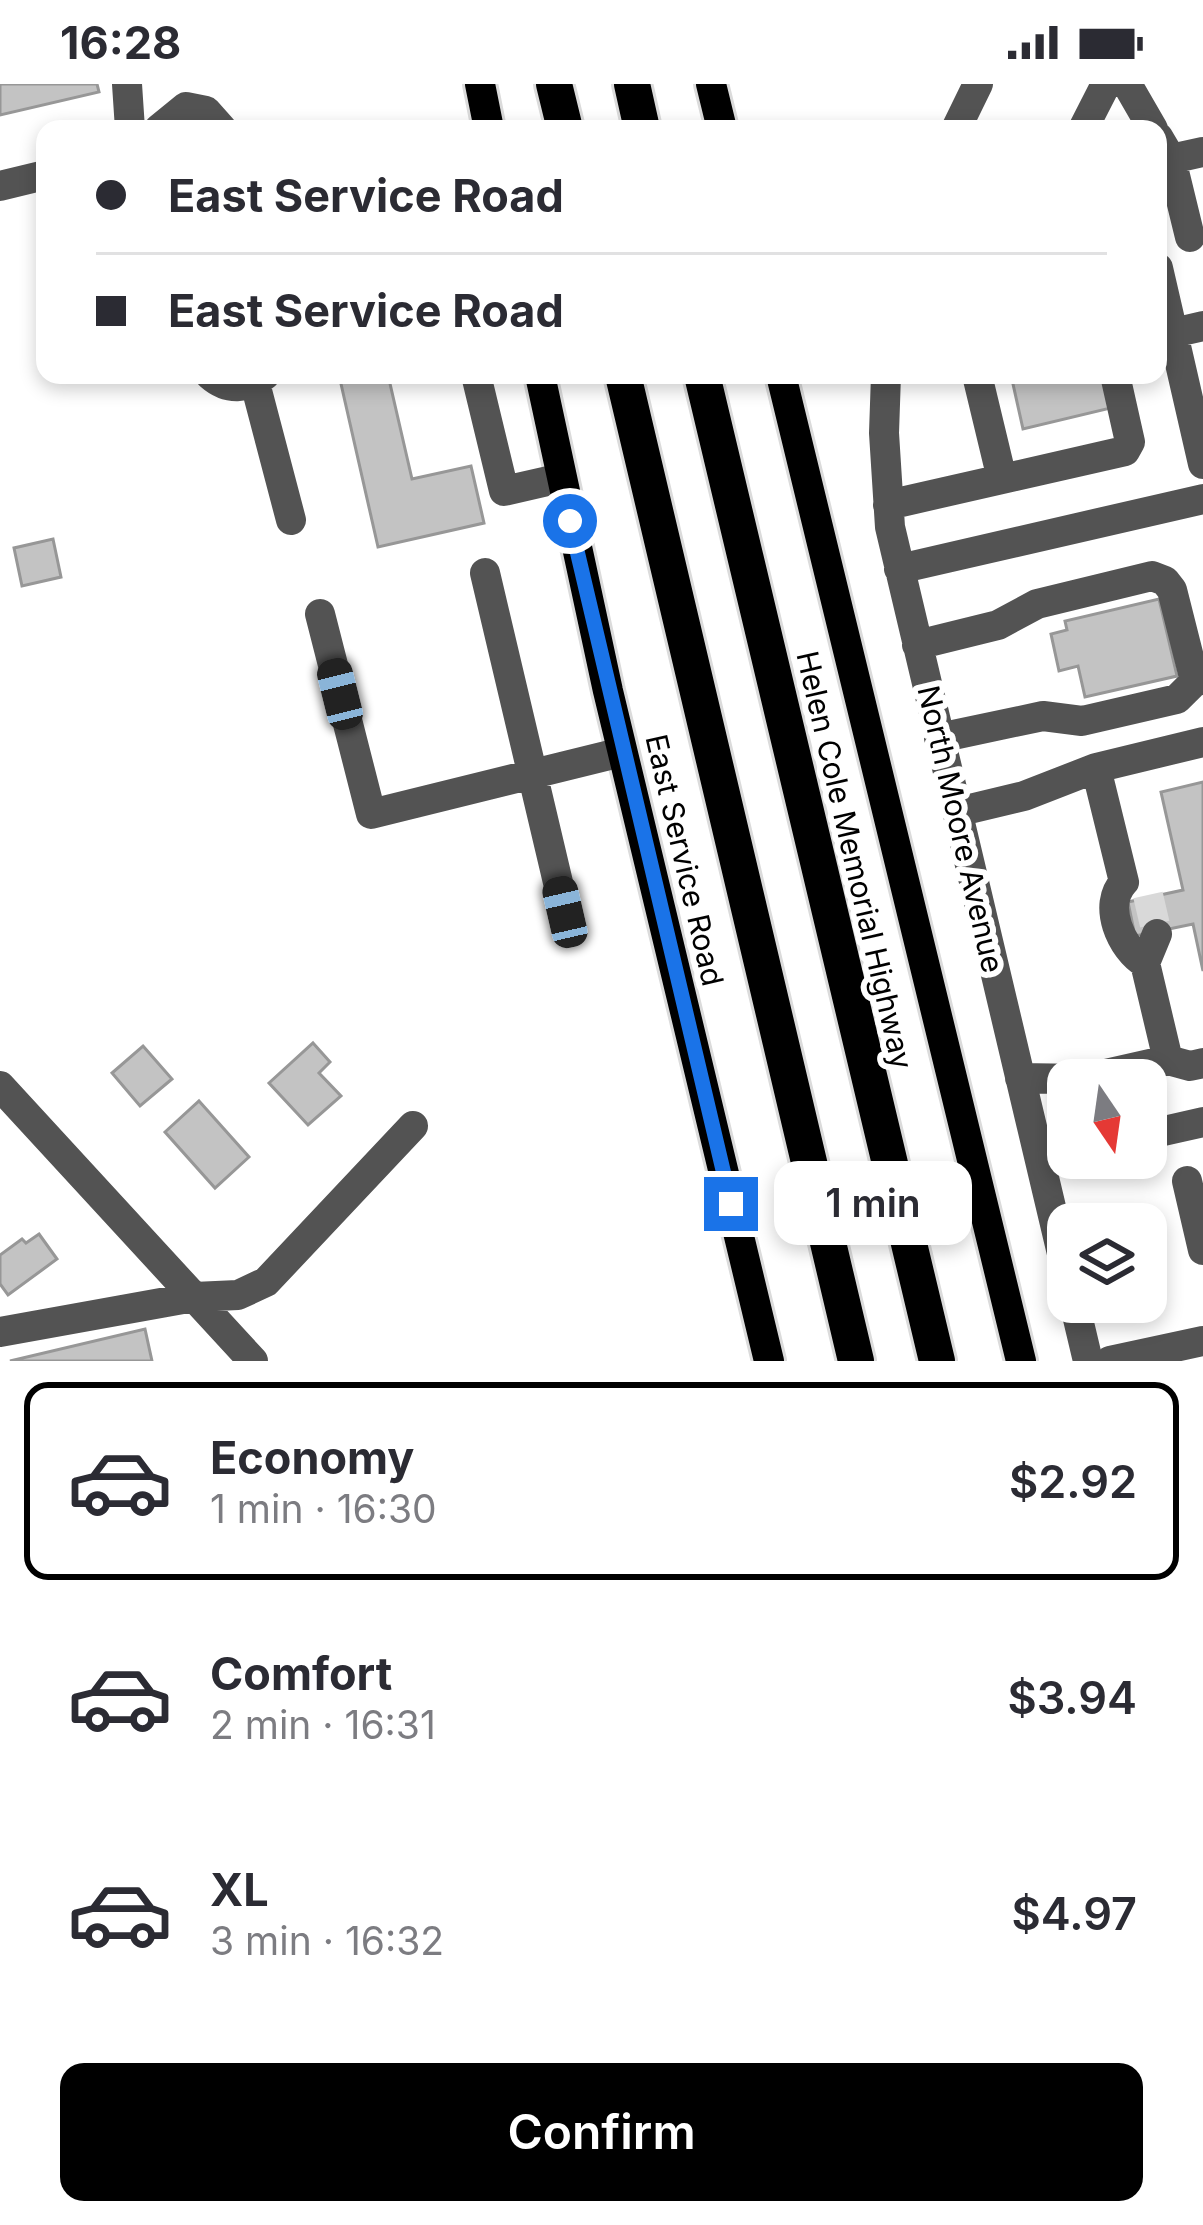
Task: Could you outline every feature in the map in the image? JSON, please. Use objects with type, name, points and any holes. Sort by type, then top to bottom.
[{"type":"highway","points":[[554,84],[563,120]]},
{"type":"highway","points":[[632,84],[640,120]]},
{"type":"highway","points":[[625,384],[856,1361]]},
{"type":"highway","name":"Helen Cole Memorial Highway","points":[[704,384],[938,1361]]},
{"type":"main road","points":[[480,84],[488,120]]},
{"type":"main road","points":[[711,84],[720,120]]},
{"type":"main road","name":"East Service Road","points":[[542,384],[622,752],[769,1361]]},
{"type":"main road","points":[[783,384],[1021,1361]]},
{"type":"street","points":[[127,84],[129,120]]},
{"type":"street","points":[[961,120],[979,84]]},
{"type":"street","points":[[1088,120],[1106,84]]},
{"type":"street","points":[[1127,84],[1149,120]]},
{"type":"street","points":[[170,120],[186,107],[206,111],[214,120]]},
{"type":"street","points":[[1167,153],[1203,152]]},
{"type":"street","points":[[1167,165],[1196,236]]},
{"type":"street","points":[[0,186],[36,177]]},
{"type":"street","points":[[1167,286],[1188,329],[1203,464]]},
{"type":"street","points":[[261,384],[291,520]]},
{"type":"street","points":[[478,384],[503,491],[561,478]]},
{"type":"street","name":"North Moore Avenue","points":[[886,384],[888,505],[899,569],[1020,1078],[1047,1140]]},
{"type":"street","points":[[979,384],[1002,479]]},
{"type":"street","points":[[888,505],[1125,451],[1130,442],[1116,384]]},
{"type":"street","points":[[899,569],[1203,499]]},
{"type":"street","points":[[485,573],[565,912]]},
{"type":"street","points":[[917,645],[998,626],[1037,604],[1152,576],[1172,590],[1199,681],[1177,699],[1082,721],[1043,716],[939,738]]},
{"type":"street","points":[[320,614],[371,814],[622,752]]},
{"type":"street","points":[[957,812],[1024,796],[1096,768],[1203,742]]},
{"type":"street","points":[[1096,768],[1136,889],[1116,890],[1114,907],[1122,941],[1130,955],[1151,949],[1168,1060]]},
{"type":"street","points":[[1020,1078],[1084,1079],[1168,1060],[1190,1066],[1203,1063]]},
{"type":"street","points":[[0,1086],[254,1361]]},
{"type":"street","points":[[1167,1130],[1203,1122]]},
{"type":"street","points":[[0,1332],[194,1297],[238,1295],[266,1282],[412,1126]]},
{"type":"street","points":[[1186,1181],[1203,1250]]},
{"type":"street","points":[[1078,1323],[1088,1361]]},
{"type":"street","points":[[1110,1361],[1203,1341]]},
{"type":"building","points":[[0,84],[97,84],[99,92],[0,115]]},
{"type":"building","points":[[341,384],[390,384],[412,479],[471,466],[484,523],[378,547]]},
{"type":"building","points":[[1013,384],[1109,384],[1115,407],[1023,429]]},
{"type":"building","points":[[53,539],[61,577],[22,586],[14,548]]},
{"type":"building","points":[[1159,599],[1177,676],[1085,697],[1078,666],[1059,671],[1051,634],[1067,630],[1065,621]]},
{"type":"building","points":[[1203,782],[1203,971],[1193,924],[1135,936],[1128,902],[1183,890],[1161,792]]},
{"type":"building","points":[[313,1043],[330,1062],[319,1073],[341,1096],[308,1125],[269,1083]]},
{"type":"building","points":[[143,1046],[172,1079],[140,1106],[112,1073]]},
{"type":"building","points":[[199,1101],[249,1157],[215,1188],[165,1132]]},
{"type":"building","points":[[39,1234],[57,1259],[8,1295],[0,1284],[0,1255],[22,1239],[26,1243]]},
{"type":"building","points":[[145,1329],[152,1361],[10,1361]]},
{"type":"tunnel","points":[[1148,895],[1157,934]]},
{"type":"route","points":[[570,521],[731,1204]]}]
